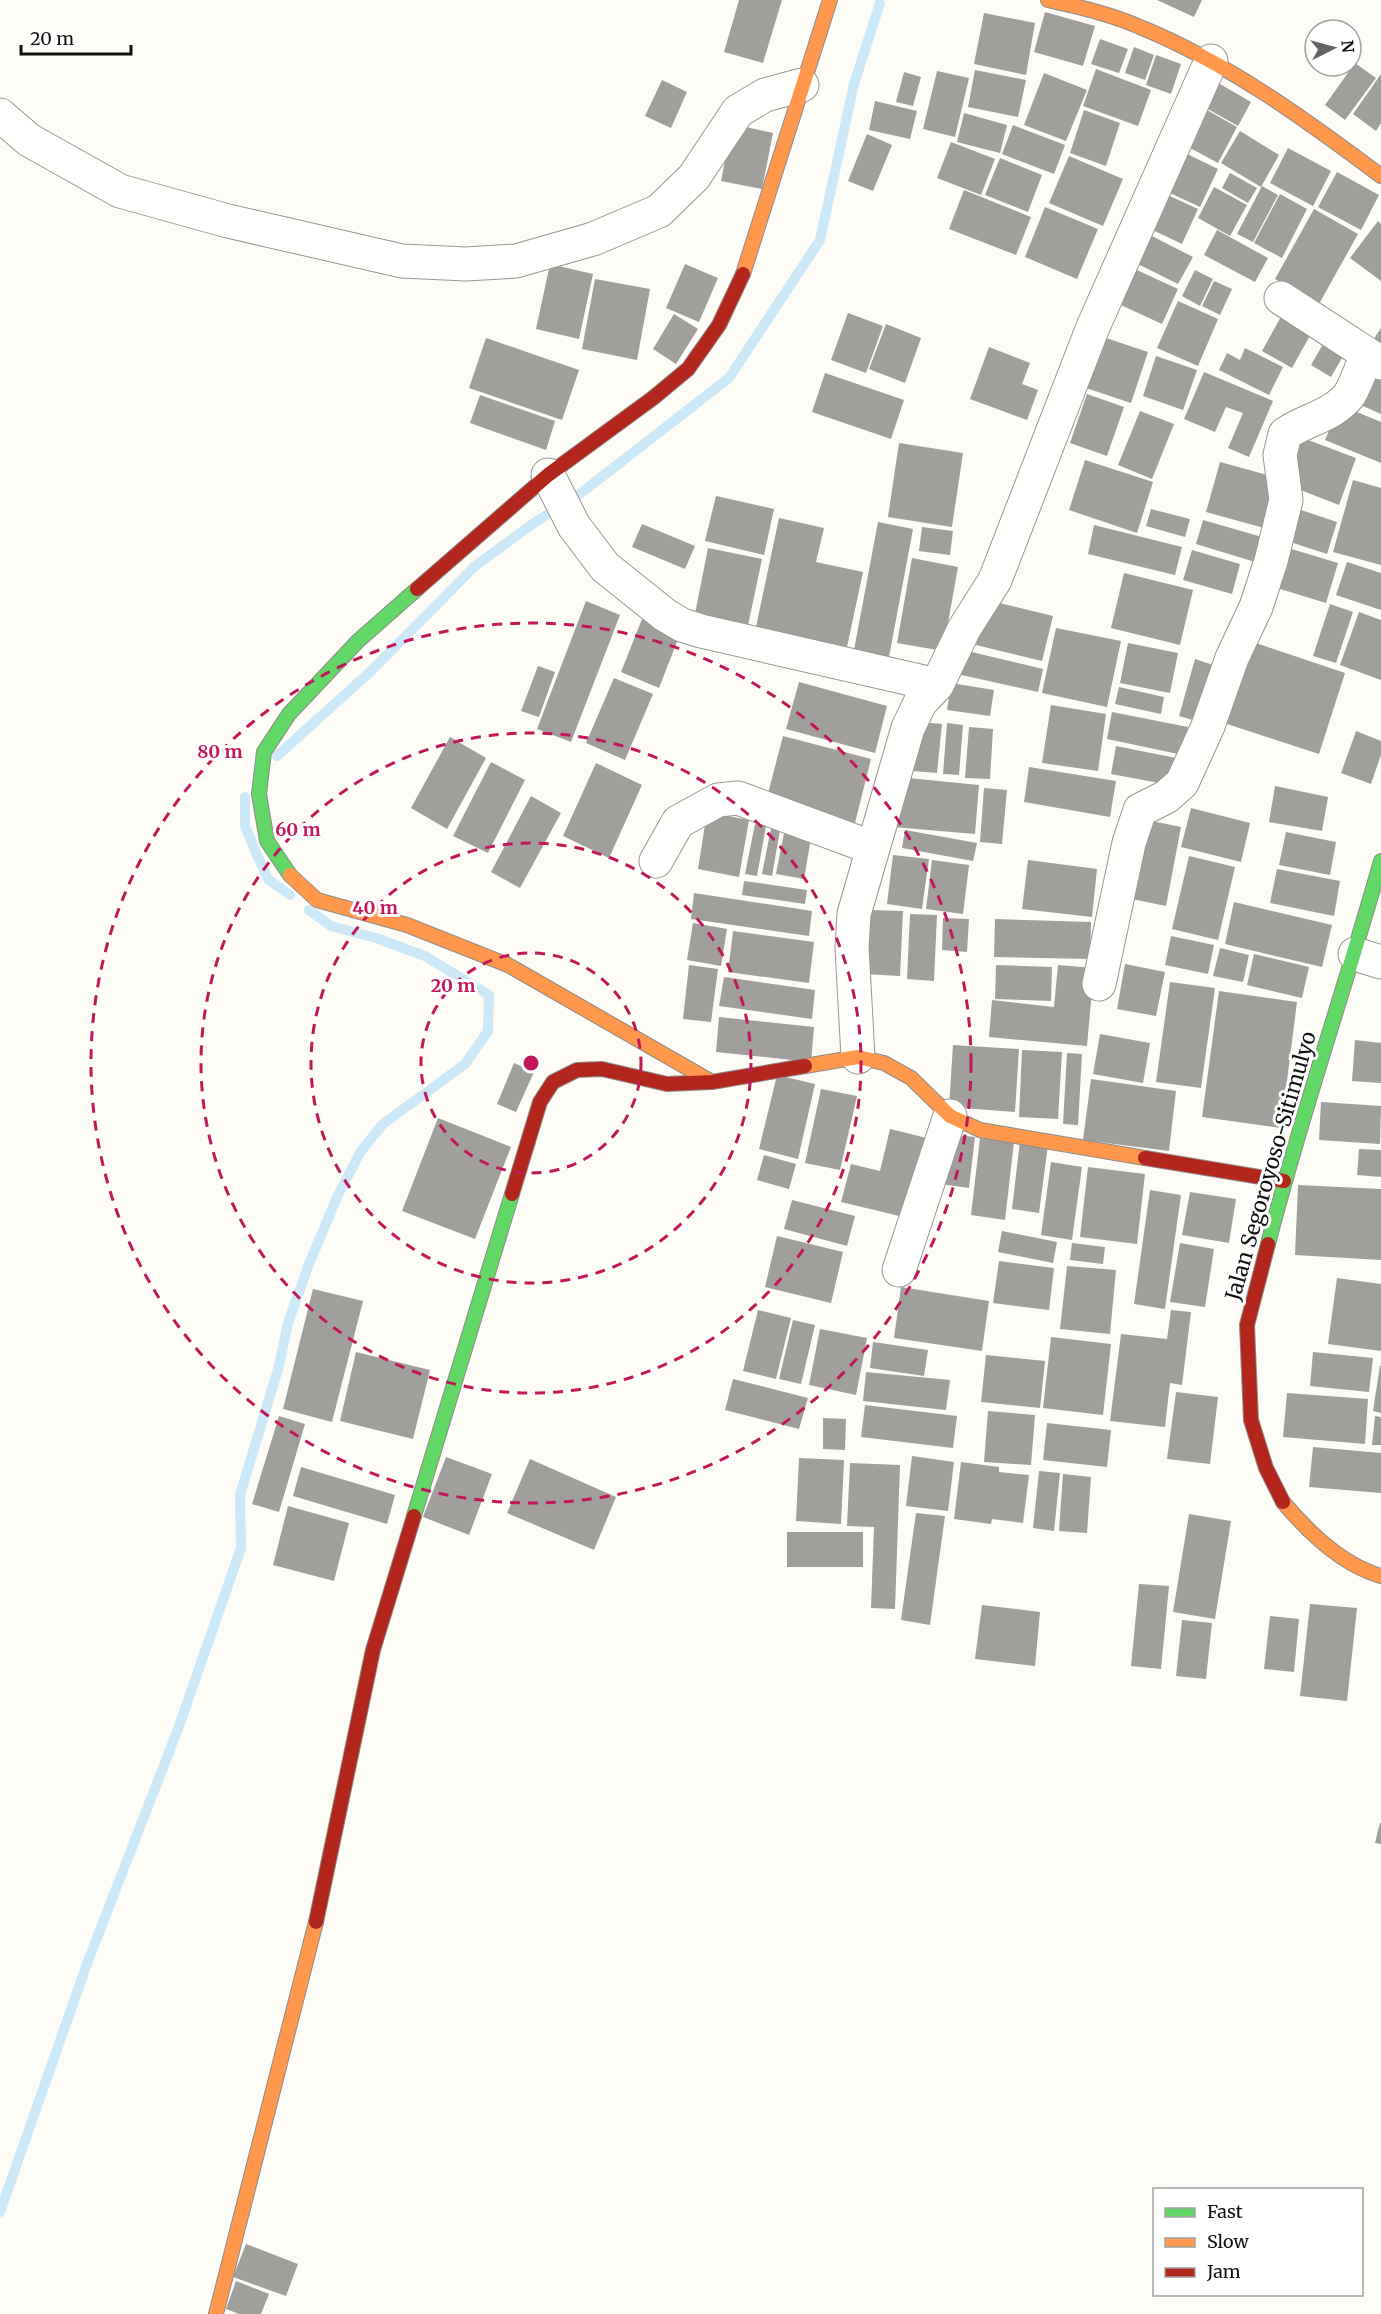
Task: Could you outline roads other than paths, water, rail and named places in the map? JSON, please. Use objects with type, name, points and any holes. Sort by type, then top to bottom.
[{"type":"street","points":[[712,1082],[508,965],[407,925],[317,900],[288,873],[267,841],[259,794],[264,752],[289,714],[358,641],[688,369],[719,325],[740,282],[830,0]]},
{"type":"street","points":[[1048,0],[1070,4],[1138,25],[1211,61],[1286,108],[1381,176]]},
{"type":"street","points":[[858,1057],[852,928],[854,914],[908,728],[920,703],[937,685],[964,629],[995,580],[1093,327],[1211,61]]},
{"type":"street","points":[[0,115],[29,140],[120,190],[228,221],[402,261],[466,264],[516,261],[527,258],[593,239],[659,211],[694,177],[738,111],[765,95],[802,85]]},
{"type":"street","points":[[1099,984],[1129,843],[1140,810],[1166,797],[1182,783],[1208,726],[1233,658],[1259,598],[1286,500],[1280,455],[1285,434],[1297,425],[1332,410],[1350,394],[1374,358],[1281,298]]},
{"type":"street","points":[[551,483],[574,526],[605,567],[682,626],[937,685]]},
{"type":"street","points":[[656,861],[678,822],[718,800],[738,798],[873,848]]},
{"type":"street","name":"Jalan Segoroyoso-Sitimulyo","points":[[1381,861],[1368,958],[1284,1181],[1247,1325],[1251,1420],[1266,1468],[1282,1500],[1298,1520],[1360,1570],[1381,1576]]},
{"type":"street","points":[[216,2314],[322,1900],[374,1650],[540,1102],[553,1082],[577,1070],[602,1069],[667,1084],[712,1082],[858,1057],[884,1063],[911,1078],[950,1116],[980,1130],[1284,1181]]},
{"type":"street","points":[[899,1270],[950,1116]]},
{"type":"waterway","points":[[277,756],[370,672],[475,566],[531,525],[581,493],[729,378],[820,240],[854,84],[880,3]]},
{"type":"waterway","points":[[245,797],[245,826],[256,853],[268,879],[290,895]]},
{"type":"waterway","points":[[0,2212],[88,1961],[178,1729],[241,1548],[240,1495],[279,1366],[288,1323],[309,1264],[338,1195],[361,1151],[383,1124],[465,1064],[488,1031],[489,995],[425,956],[376,938],[331,926],[309,910]]}]
